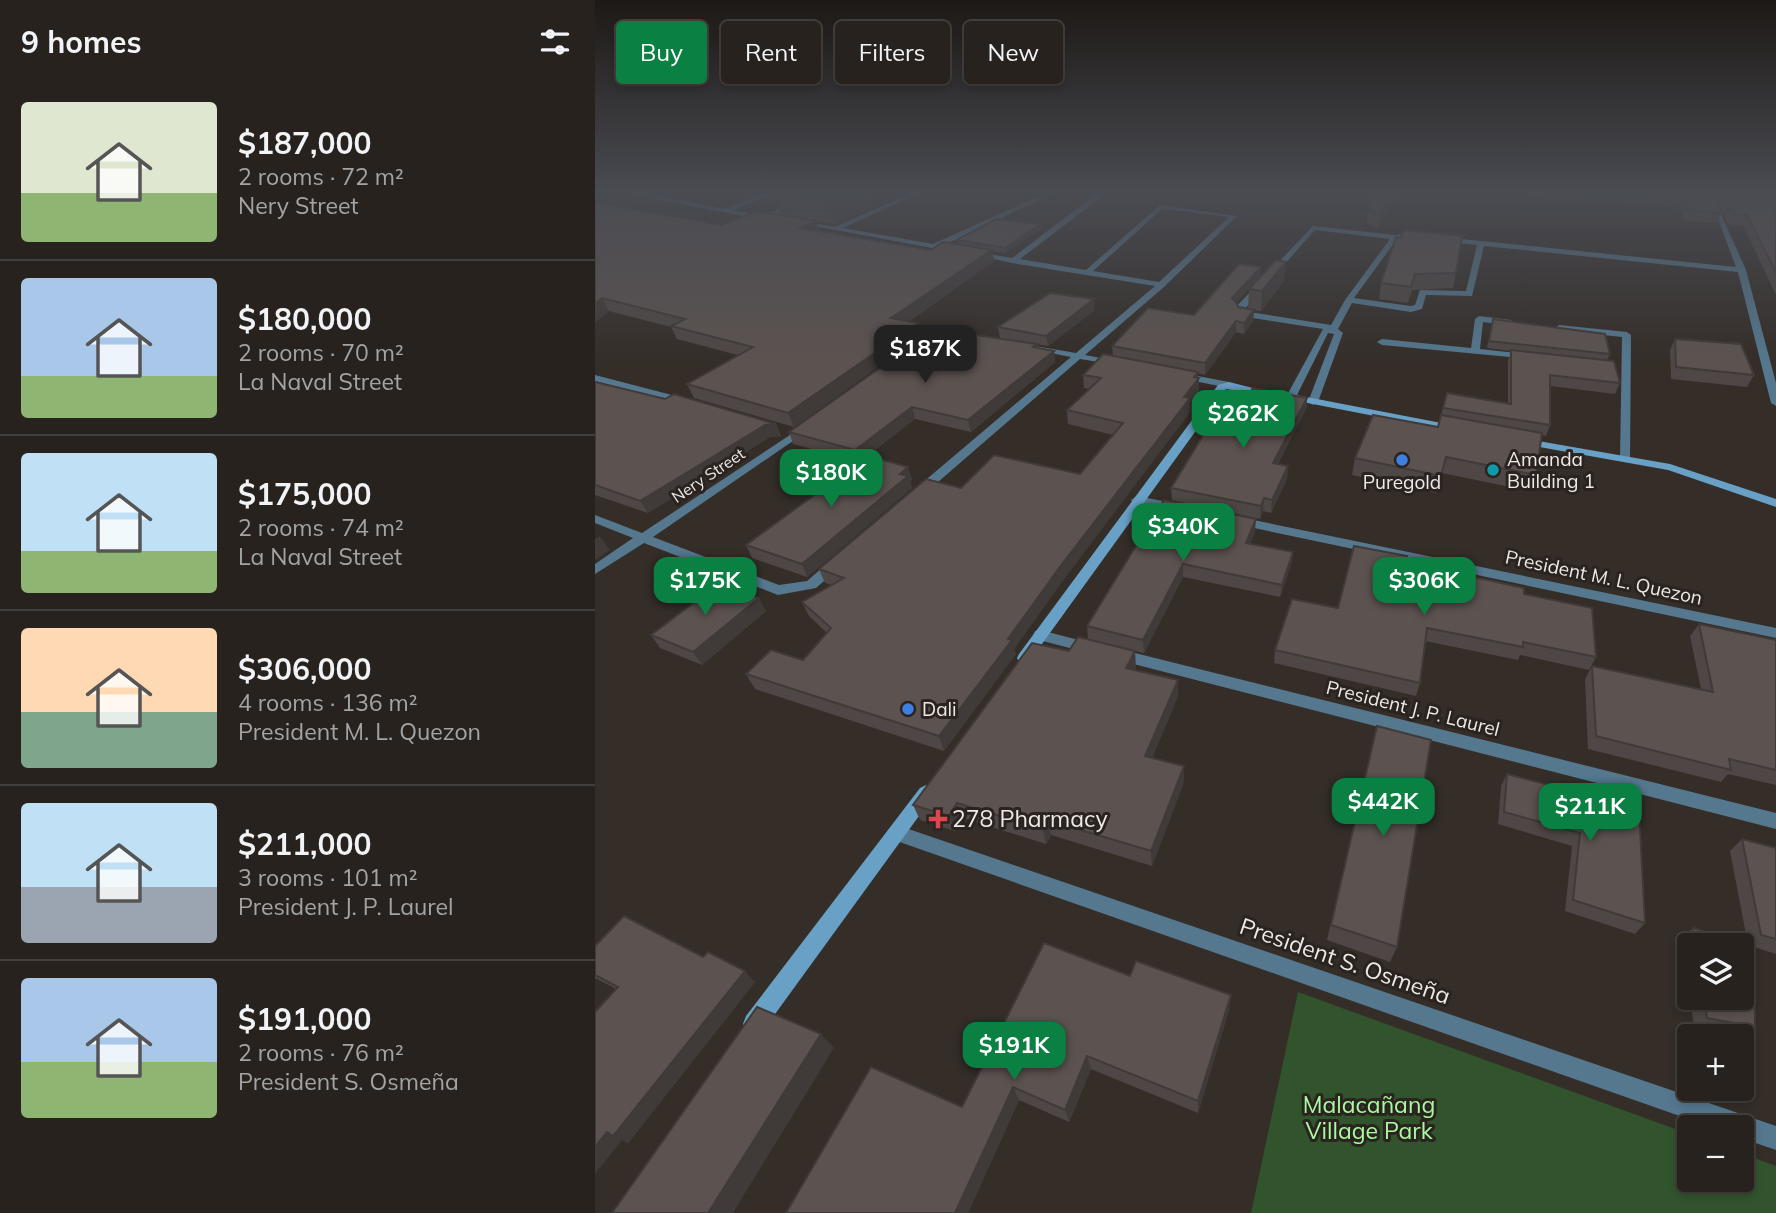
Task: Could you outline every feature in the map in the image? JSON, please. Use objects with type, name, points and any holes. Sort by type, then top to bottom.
[{"type":"main road","points":[[1016,668],[1222,387],[1229,385],[1472,432]]},
{"type":"main road","points":[[1511,439],[1702,475],[1776,503]]},
{"type":"main road","points":[[747,1034],[937,778]]},
{"type":"street","points":[[959,251],[1161,285]]},
{"type":"street","points":[[1012,261],[1026,251]]},
{"type":"street","points":[[1087,273],[1112,251]]},
{"type":"street","points":[[905,504],[1161,285],[1196,251]]},
{"type":"street","points":[[1292,251],[1237,310],[1240,313],[1333,329],[1339,333],[1332,358],[1313,402]]},
{"type":"street","points":[[1291,397],[1325,331],[1333,329],[1349,300],[1385,251]]},
{"type":"street","points":[[1349,300],[1411,309],[1419,307],[1423,292],[1469,294],[1479,251]]},
{"type":"street","points":[[1555,251],[1742,270]]},
{"type":"street","points":[[1735,251],[1776,403]]},
{"type":"street","points":[[1475,352],[1479,319],[1519,324]]},
{"type":"street","points":[[1546,327],[1627,335],[1626,459]]},
{"type":"street","points":[[1382,342],[1544,359]]},
{"type":"street","points":[[1029,346],[1127,366]]},
{"type":"street","points":[[1313,355],[1332,358]]},
{"type":"street","points":[[1612,367],[1626,368]]},
{"type":"street","points":[[1165,373],[1229,385]]},
{"type":"street","points":[[1303,376],[1324,379]]},
{"type":"street","points":[[595,377],[696,404]]},
{"type":"street","name":"Nery Street","points":[[595,570],[790,433],[816,421]]},
{"type":"street","points":[[1137,500],[1192,511]]},
{"type":"street","name":"President M. L. Quezon","points":[[1219,517],[1776,633]]},
{"type":"street","points":[[595,519],[778,590],[811,585],[842,558]]},
{"type":"street","name":"President J. P. Laurel","points":[[1040,635],[1776,821]]},
{"type":"street","name":"President S. Osmeña","points":[[897,833],[1776,1138]]},
{"type":"green space","name":"Malacañang Village Park","points":[[1298,992],[1677,1130],[1677,1192],[1754,1192],[1754,1158],[1776,1166],[1776,1213],[1251,1213]]},
{"type":"building","points":[[595,251],[991,251],[891,318],[918,323],[788,413],[687,384],[753,347],[671,326],[685,319],[602,298],[595,304]]},
{"type":"building","points":[[1392,251],[1460,251],[1456,273],[1415,274],[1411,287],[1381,283]]},
{"type":"building","points":[[1765,251],[1776,251],[1776,272]]},
{"type":"building","points":[[1276,260],[1286,262],[1262,291],[1249,289]]},
{"type":"building","points":[[1239,264],[1261,267],[1232,298],[1239,307],[1254,310],[1244,323],[1236,321],[1205,363],[1112,346],[1148,308],[1194,315]]},
{"type":"building","points":[[1050,293],[1094,299],[1046,336],[998,327]]},
{"type":"building","points":[[1493,319],[1605,334],[1610,354],[1489,341]]},
{"type":"building","points":[[935,329],[1037,344],[1033,347],[1054,351],[968,420],[912,407],[855,450],[789,432]]},
{"type":"building","points":[[1675,339],[1741,344],[1754,375],[1676,367]]},
{"type":"building","points":[[1511,350],[1614,361],[1620,383],[1550,375],[1550,425],[1443,408],[1447,393],[1511,404]]},
{"type":"building","points":[[1103,354],[1198,372],[1194,377],[1199,378],[1184,397],[1190,398],[1059,568],[1008,639],[1012,640],[939,736],[746,674],[771,650],[803,660],[831,628],[802,602],[844,578],[819,569],[926,479],[961,488],[994,455],[1080,474],[1123,423],[1067,410],[1101,378],[1083,375]]},
{"type":"building","points":[[595,382],[665,399],[674,394],[776,424],[765,425],[640,501],[595,485]]},
{"type":"building","points":[[1253,388],[1307,398],[1273,463],[1288,466],[1272,500],[1264,498],[1261,506],[1171,488],[1221,406],[1239,410]]},
{"type":"building","points":[[1373,415],[1438,427],[1441,415],[1542,433],[1536,475],[1446,457],[1441,476],[1355,458]]},
{"type":"building","points":[[858,453],[908,467],[900,474],[908,476],[802,564],[746,545],[839,477],[830,474]]},
{"type":"building","points":[[1164,500],[1256,519],[1246,543],[1293,552],[1282,585],[1183,564],[1143,640],[1087,626]]},
{"type":"building","points":[[1354,546],[1407,556],[1406,562],[1524,588],[1524,594],[1592,608],[1596,657],[1523,642],[1523,647],[1427,628],[1420,683],[1275,650],[1292,599],[1338,608]]},
{"type":"building","points":[[720,583],[759,598],[693,652],[651,635]]},
{"type":"building","points":[[1699,624],[1776,640],[1776,770],[1729,759],[1731,770],[1596,736],[1592,666],[1713,692]]},
{"type":"building","points":[[1078,637],[1135,651],[1126,668],[1178,680],[1145,756],[1184,766],[1151,851],[1047,820],[1043,829],[957,803],[949,816],[913,805],[1032,643],[1069,651]]},
{"type":"building","points":[[1377,726],[1431,740],[1397,947],[1331,925]]},
{"type":"building","points":[[1507,774],[1568,790],[1568,796],[1639,809],[1645,923],[1573,900],[1580,833],[1504,812]]},
{"type":"building","points":[[1742,839],[1776,848],[1776,939],[1761,935]]},
{"type":"building","points":[[624,916],[703,957],[708,952],[745,971],[613,1136],[607,1132],[595,1147],[595,1012],[618,987],[595,975],[595,946]]},
{"type":"building","points":[[1693,928],[1709,933],[1694,933]]},
{"type":"building","points":[[1044,943],[1130,976],[1136,961],[1231,995],[1198,1101],[1087,1056],[1065,1110],[1013,1087],[955,1213],[786,1213],[871,1067],[962,1107]]},
{"type":"building","points":[[1754,947],[1755,1027],[1754,1024],[1707,1018],[1706,1010],[1754,1010]]},
{"type":"building","points":[[757,1007],[821,1034],[708,1213],[612,1213]]},
{"type":"place","name":"Puregold","points":[[1402,460]]},
{"type":"place","name":"Amanda Building 1","points":[[1493,470]]},
{"type":"place","name":"Dali","points":[[908,709]]},
{"type":"place","name":"278 Pharmacy","points":[[938,819]]}]
